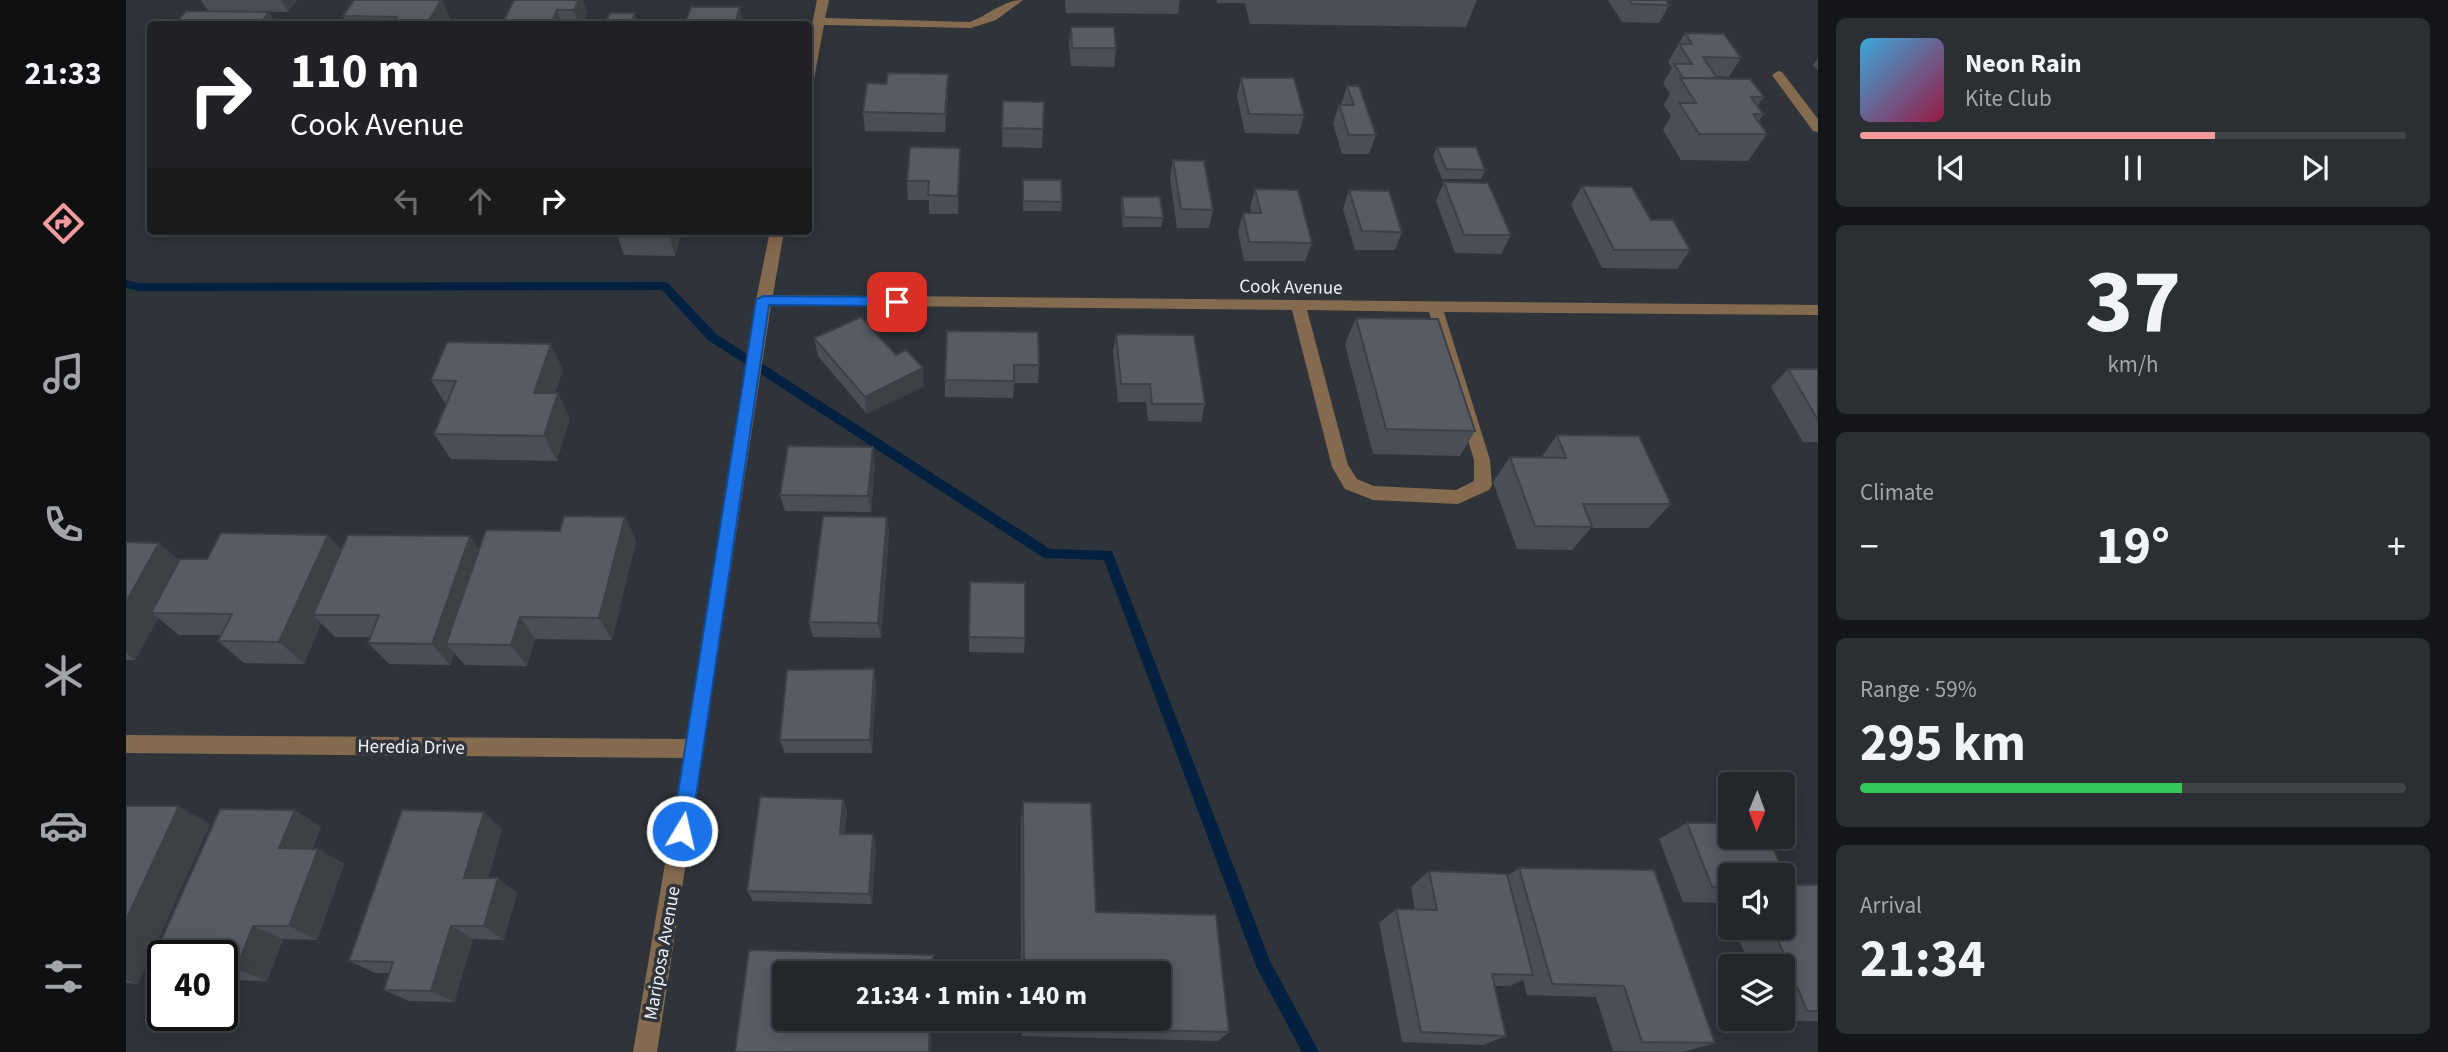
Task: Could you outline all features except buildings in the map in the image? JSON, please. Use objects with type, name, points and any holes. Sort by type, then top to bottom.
[{"type":"street","points":[[812,58],[823,0]]},
{"type":"street","points":[[819,21],[971,25],[992,18],[1017,0]]},
{"type":"street","points":[[1778,75],[1818,128]]},
{"type":"street","name":"Mariposa Avenue","points":[[645,1052],[695,749],[759,323],[776,235]]},
{"type":"street","name":"Cook Avenue","points":[[763,300],[1816,312]]},
{"type":"street","points":[[1298,305],[1340,467],[1351,484],[1373,493],[1458,496],[1483,485],[1482,460],[1435,307]]},
{"type":"street","name":"Heredia Drive","points":[[126,744],[695,749]]},
{"type":"waterway","points":[[126,284],[139,287],[665,286],[712,337],[1048,554],[1108,555],[1264,966],[1311,1052]]},
{"type":"route","points":[[682,831],[763,300],[897,302]]}]
